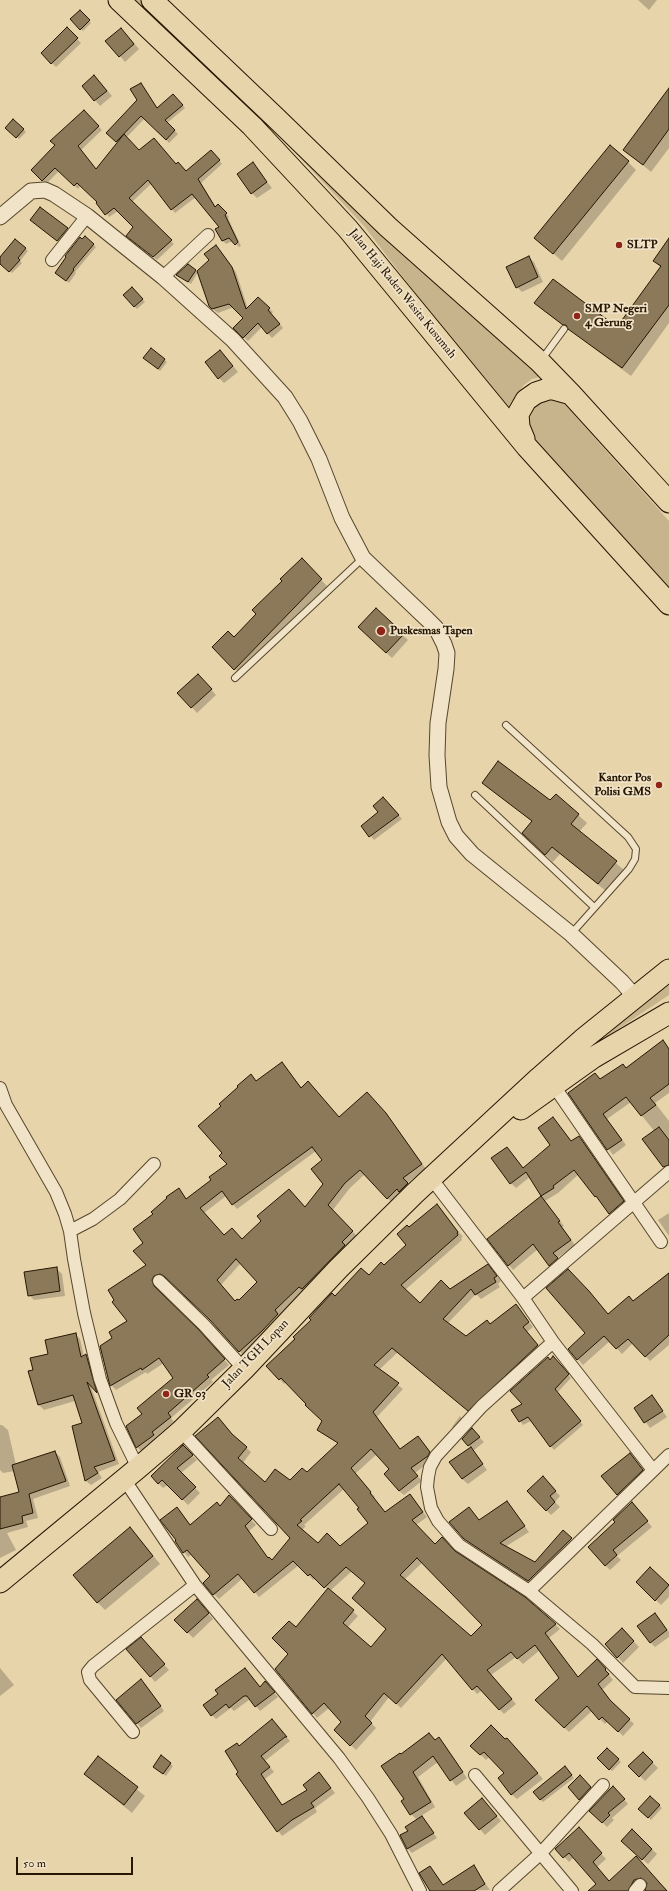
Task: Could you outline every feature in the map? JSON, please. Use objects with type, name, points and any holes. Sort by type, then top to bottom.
[{"type":"highway","name":"Jalan Haji Raden Wasita Kusumah","points":[[119,0],[252,126],[339,218],[527,447],[669,604]]},
{"type":"highway","points":[[152,0],[388,227],[540,362],[669,502]]},
{"type":"highway","points":[[527,447],[517,420],[522,404],[531,396],[548,389],[571,394]]},
{"type":"highway","points":[[466,1147],[538,1078],[582,1040],[669,970]]},
{"type":"highway","points":[[466,1147],[594,1057],[669,1014]]},
{"type":"highway","points":[[582,1040],[594,1057]]},
{"type":"highway","name":"Jalan TGH Lopan","points":[[3,1575],[131,1474],[181,1431],[244,1369],[338,1269],[431,1178],[466,1147]]},
{"type":"street","points":[[0,217],[28,193],[41,189],[50,191],[87,216],[163,277],[233,340],[285,397],[300,421],[319,459],[342,518],[363,558],[436,628],[444,644],[447,654],[438,723],[437,755],[439,787],[449,822],[456,836],[472,854],[571,934],[618,978],[636,998]]},
{"type":"street","points":[[52,260],[87,216]]},
{"type":"street","points":[[163,277],[208,235]]},
{"type":"street","points":[[554,1086],[661,1242]]},
{"type":"street","points":[[0,1088],[6,1106],[56,1192],[65,1214],[70,1231],[84,1313],[100,1379],[116,1423],[131,1474],[195,1585],[343,1764],[368,1798],[391,1834],[420,1891]]},
{"type":"street","points":[[70,1231],[93,1219],[120,1199],[154,1164]]},
{"type":"street","points":[[522,1298],[669,1172]]},
{"type":"street","points":[[431,1178],[522,1298],[552,1342],[653,1470]]},
{"type":"street","points":[[159,1281],[244,1369]]},
{"type":"street","points":[[552,1342],[482,1406],[436,1456],[430,1467],[427,1487],[432,1508],[438,1521],[459,1545],[529,1591],[592,1644],[635,1687],[669,1688]]},
{"type":"street","points":[[181,1431],[271,1529]]},
{"type":"street","points":[[529,1591],[669,1455]]},
{"type":"street","points":[[133,1732],[90,1680],[88,1672],[93,1666],[195,1585]]},
{"type":"street","points":[[475,1775],[572,1891]]},
{"type":"street","points":[[499,1891],[540,1854],[603,1785]]},
{"type":"lane","points":[[540,362],[564,329]]},
{"type":"lane","points":[[235,678],[363,558]]},
{"type":"lane","points":[[506,725],[628,837],[636,849],[635,859],[629,869],[571,934]]},
{"type":"lane","points":[[474,795],[594,907]]},
{"type":"shaded area","points":[[132,0],[145,0],[548,375],[532,379],[524,385],[510,404],[508,415],[364,226],[289,146],[209,69]]},
{"type":"shaded area","points":[[537,396],[558,397],[669,521],[669,591],[522,428]]},
{"type":"shaded area","points":[[669,985],[669,995],[597,1043],[593,1037]]},
{"type":"building","points":[[80,10],[90,20],[80,30],[70,19]]},
{"type":"building","points":[[67,27],[78,38],[51,64],[41,53]]},
{"type":"building","points":[[121,28],[134,44],[119,57],[105,41]]},
{"type":"building","points":[[94,75],[107,91],[94,101],[82,86]]},
{"type":"building","points":[[141,83],[157,108],[173,94],[183,105],[165,120],[175,130],[166,140],[141,116],[116,142],[106,133],[137,100],[130,89]]},
{"type":"building","points":[[669,88],[669,129],[643,165],[623,150]]},
{"type":"building","points":[[84,110],[99,126],[78,146],[96,169],[124,134],[139,150],[154,138],[176,164],[178,162],[186,171],[211,150],[220,160],[198,179],[215,207],[218,204],[227,213],[225,215],[238,242],[235,245],[229,238],[222,241],[215,229],[219,227],[192,194],[171,210],[148,180],[129,198],[172,240],[153,257],[126,236],[133,227],[114,208],[105,215],[96,203],[97,202],[77,183],[74,186],[55,168],[42,181],[31,170],[55,145],[50,141]]},
{"type":"building","points":[[13,119],[24,129],[16,138],[5,128]]},
{"type":"building","points":[[610,145],[629,161],[553,254],[534,238]]},
{"type":"building","points":[[253,162],[267,182],[251,194],[237,174]]},
{"type":"building","points":[[40,207],[68,228],[57,241],[30,220]]},
{"type":"building","points":[[85,236],[94,244],[73,269],[74,270],[66,281],[55,273],[66,257],[65,256],[80,237],[82,239]]},
{"type":"building","name":"SMP Negeri 4 Gerung","points":[[669,238],[669,305],[622,368],[568,329],[566,325],[563,325],[534,303],[553,279],[617,327],[661,266],[653,261]]},
{"type":"building","points":[[15,239],[26,248],[18,258],[20,260],[9,272],[0,264],[0,257]]},
{"type":"building","points":[[216,245],[232,267],[246,309],[258,297],[270,308],[268,310],[280,324],[267,334],[258,323],[243,338],[233,328],[243,318],[229,304],[212,309],[209,306],[197,271],[209,260],[204,254]]},
{"type":"building","points":[[529,256],[538,277],[516,288],[506,267]]},
{"type":"building","points":[[188,264],[196,270],[188,282],[176,275]]},
{"type":"building","points":[[132,287],[143,299],[134,307],[123,295]]},
{"type":"building","points":[[151,348],[165,359],[158,369],[143,358]]},
{"type":"building","points":[[220,350],[233,366],[218,379],[205,362]]},
{"type":"building","points":[[302,558],[322,579],[234,670],[212,647],[228,631],[234,637],[256,614],[252,610],[282,581],[280,579]]},
{"type":"building","name":"Puskesmas Tapen","points":[[376,608],[404,634],[386,653],[358,627]]},
{"type":"building","points":[[198,674],[212,689],[191,708],[177,693]]},
{"type":"building","points":[[498,761],[550,800],[556,794],[579,814],[571,824],[617,861],[598,884],[552,847],[545,855],[522,833],[532,821],[482,783]]},
{"type":"building","points":[[383,797],[399,815],[369,837],[361,826],[378,812],[373,806]]},
{"type":"building","points":[[663,1040],[669,1049],[669,1084],[650,1098],[656,1105],[641,1116],[626,1097],[603,1114],[622,1140],[607,1150],[568,1093],[595,1073],[600,1079],[623,1064],[626,1068]]},
{"type":"building","points":[[282,1062],[301,1088],[308,1081],[339,1117],[367,1092],[386,1113],[422,1164],[403,1178],[408,1183],[399,1192],[397,1189],[387,1199],[360,1170],[345,1183],[328,1205],[353,1231],[342,1242],[345,1245],[302,1289],[299,1287],[275,1310],[278,1314],[239,1352],[210,1320],[164,1276],[160,1274],[154,1276],[152,1280],[154,1286],[199,1330],[225,1359],[207,1375],[209,1377],[168,1413],[171,1417],[152,1432],[154,1435],[136,1448],[126,1426],[142,1414],[137,1408],[173,1378],[159,1358],[142,1370],[141,1368],[110,1386],[100,1346],[112,1338],[109,1332],[127,1321],[112,1302],[114,1300],[108,1290],[146,1265],[133,1251],[143,1243],[133,1229],[153,1214],[151,1212],[167,1198],[166,1197],[179,1188],[186,1199],[211,1180],[209,1177],[227,1164],[219,1156],[222,1153],[198,1126],[221,1106],[219,1104],[251,1074],[256,1081]],"holes":[[[312,1147],[322,1160],[311,1169],[323,1184],[305,1207],[289,1189],[257,1216],[261,1221],[242,1239],[232,1228],[224,1235],[200,1208],[222,1191],[232,1205]],[[236,1259],[257,1282],[239,1300],[237,1299],[235,1301],[217,1280]]]},
{"type":"building","points":[[553,1117],[571,1141],[579,1136],[624,1201],[609,1214],[574,1170],[553,1186],[554,1188],[541,1196],[526,1172],[510,1184],[491,1158],[507,1147],[523,1168],[550,1145],[538,1128]]},
{"type":"building","points":[[659,1127],[669,1140],[669,1165],[663,1167],[642,1139]]},
{"type":"building","points":[[541,1196],[560,1221],[558,1222],[571,1240],[553,1253],[558,1258],[549,1266],[533,1244],[508,1266],[487,1239]]},
{"type":"building","points":[[437,1204],[458,1232],[458,1235],[401,1285],[420,1303],[441,1280],[450,1289],[488,1264],[497,1276],[494,1278],[496,1282],[475,1295],[471,1289],[443,1319],[466,1336],[487,1320],[490,1324],[516,1304],[529,1322],[523,1327],[538,1345],[468,1411],[392,1348],[374,1365],[399,1383],[373,1412],[400,1449],[418,1436],[430,1452],[428,1456],[411,1468],[418,1476],[399,1491],[384,1474],[389,1469],[371,1449],[351,1468],[385,1512],[410,1494],[423,1512],[412,1520],[435,1544],[442,1537],[455,1551],[525,1597],[556,1624],[545,1633],[578,1677],[597,1659],[609,1674],[598,1684],[610,1700],[630,1719],[618,1732],[602,1717],[599,1720],[587,1706],[564,1728],[535,1700],[559,1678],[535,1645],[517,1659],[511,1652],[487,1670],[512,1699],[499,1710],[477,1686],[472,1690],[442,1654],[396,1704],[384,1693],[365,1716],[372,1723],[350,1746],[334,1730],[341,1722],[324,1703],[312,1714],[275,1669],[288,1654],[272,1638],[289,1621],[296,1627],[328,1588],[354,1610],[343,1623],[371,1647],[386,1629],[352,1598],[365,1583],[346,1567],[324,1588],[310,1574],[308,1576],[293,1561],[254,1593],[238,1574],[213,1595],[203,1583],[210,1576],[187,1550],[183,1553],[175,1541],[176,1540],[160,1520],[177,1507],[190,1525],[217,1502],[220,1506],[229,1495],[252,1519],[245,1526],[268,1558],[269,1557],[272,1560],[290,1538],[195,1436],[218,1417],[232,1434],[247,1447],[238,1458],[265,1482],[275,1469],[290,1480],[302,1468],[307,1472],[338,1443],[317,1430],[322,1421],[305,1405],[306,1404],[281,1378],[279,1380],[266,1366],[295,1339],[293,1337],[311,1320],[309,1318],[332,1293],[335,1296],[361,1268],[369,1275],[381,1262],[384,1265],[406,1245],[397,1234],[407,1225],[409,1227]],"holes":[[[339,1484],[359,1508],[357,1509],[368,1523],[340,1546],[327,1533],[318,1543],[297,1525],[302,1521],[300,1520]],[[417,1558],[482,1625],[471,1636],[400,1575]]]},
{"type":"building","points":[[57,1267],[60,1291],[28,1296],[24,1272]]},
{"type":"building","points":[[568,1269],[608,1314],[629,1296],[633,1301],[669,1273],[669,1335],[645,1357],[628,1339],[616,1349],[604,1336],[577,1360],[568,1349],[585,1333],[546,1288]]},
{"type":"building","points":[[76,1333],[81,1357],[86,1354],[97,1393],[87,1382],[115,1460],[94,1467],[98,1473],[85,1481],[72,1426],[82,1423],[73,1395],[38,1405],[28,1371],[33,1370],[30,1358],[48,1354],[45,1340]]},
{"type":"building","points":[[553,1356],[569,1374],[555,1389],[581,1421],[550,1447],[528,1417],[519,1422],[511,1410],[522,1404],[510,1391],[548,1357],[550,1360]]},
{"type":"building","points":[[652,1395],[663,1411],[644,1423],[634,1408]]},
{"type":"building","points":[[472,1428],[480,1437],[468,1446],[462,1439]]},
{"type":"building","points":[[183,1445],[193,1455],[177,1468],[196,1487],[182,1500],[162,1480],[158,1484],[151,1476]]},
{"type":"building","points":[[471,1447],[483,1464],[462,1479],[449,1462]]},
{"type":"building","points":[[55,1451],[66,1481],[29,1494],[33,1513],[22,1516],[23,1523],[0,1529],[0,1497],[19,1492],[12,1465]]},
{"type":"building","points":[[630,1453],[643,1470],[617,1495],[601,1476]]},
{"type":"building","points":[[543,1476],[556,1491],[550,1496],[555,1502],[546,1511],[527,1491]]},
{"type":"building","points":[[507,1501],[525,1526],[500,1543],[535,1562],[563,1530],[572,1538],[528,1581],[464,1539],[449,1522],[469,1507],[479,1520]]},
{"type":"building","points":[[632,1502],[648,1521],[613,1550],[617,1555],[605,1566],[588,1547],[615,1522],[613,1520]]},
{"type":"building","points":[[130,1527],[153,1556],[97,1603],[73,1575]]},
{"type":"building","points":[[650,1567],[669,1585],[655,1601],[636,1582]]},
{"type":"building","points":[[197,1599],[209,1613],[187,1633],[174,1620]]},
{"type":"building","points":[[655,1613],[667,1630],[650,1643],[637,1626]]},
{"type":"building","points":[[622,1628],[634,1641],[617,1658],[605,1644]]},
{"type":"building","points":[[141,1637],[165,1664],[150,1677],[126,1649]]},
{"type":"building","points":[[245,1668],[260,1687],[265,1681],[275,1692],[255,1707],[247,1696],[244,1696],[229,1708],[226,1704],[211,1716],[203,1705],[218,1694],[215,1690]]},
{"type":"building","points":[[141,1679],[161,1706],[136,1724],[116,1700]]},
{"type":"building","points":[[272,1719],[287,1737],[261,1756],[270,1767],[261,1774],[282,1805],[307,1790],[303,1785],[319,1772],[331,1788],[311,1803],[314,1807],[292,1820],[277,1832],[236,1774],[238,1772],[225,1751],[237,1743],[239,1746]]},
{"type":"building","points":[[491,1725],[505,1739],[507,1738],[538,1773],[511,1795],[498,1778],[504,1773],[484,1752],[480,1755],[470,1746]]},
{"type":"building","points":[[429,1733],[435,1740],[439,1737],[463,1772],[450,1781],[433,1756],[413,1772],[431,1802],[410,1815],[401,1801],[404,1799],[381,1766],[400,1753],[401,1754]]},
{"type":"building","points":[[607,1748],[619,1759],[609,1770],[597,1758]]},
{"type":"building","points":[[643,1752],[653,1762],[639,1777],[628,1766]]},
{"type":"building","points":[[161,1755],[171,1763],[163,1774],[153,1767]]},
{"type":"building","points":[[98,1756],[138,1787],[124,1805],[84,1774]]},
{"type":"building","points":[[565,1766],[572,1775],[540,1800],[533,1792]]},
{"type":"building","points":[[580,1775],[591,1787],[579,1800],[568,1787]]},
{"type":"building","points":[[613,1786],[625,1799],[608,1813],[610,1815],[602,1823],[589,1811]]},
{"type":"building","points":[[650,1796],[660,1805],[648,1818],[638,1809]]},
{"type":"building","points":[[482,1798],[497,1816],[479,1830],[464,1813]]},
{"type":"building","points":[[422,1816],[434,1833],[407,1849],[400,1835],[408,1831],[405,1827]]},
{"type":"building","points":[[579,1827],[602,1853],[593,1862],[609,1881],[636,1856],[667,1891],[645,1891],[647,1883],[641,1878],[634,1880],[628,1891],[588,1891],[596,1884],[569,1853],[563,1858],[555,1849]]},
{"type":"building","points":[[632,1829],[652,1849],[642,1860],[621,1841]]},
{"type":"building","points":[[474,1865],[485,1884],[474,1891],[430,1891],[419,1873],[430,1866],[443,1885]]},
{"type":"place","name":"SLTP","points":[[619,245]]},
{"type":"place","name":"SMP Negeri 4 Gerung","points":[[577,316]]},
{"type":"place","name":"Puskesmas Tapen","points":[[381,631]]},
{"type":"place","name":"Kantor Pos Polisi GMS","points":[[659,785]]},
{"type":"place","name":"GR 03","points":[[166,1394]]}]
